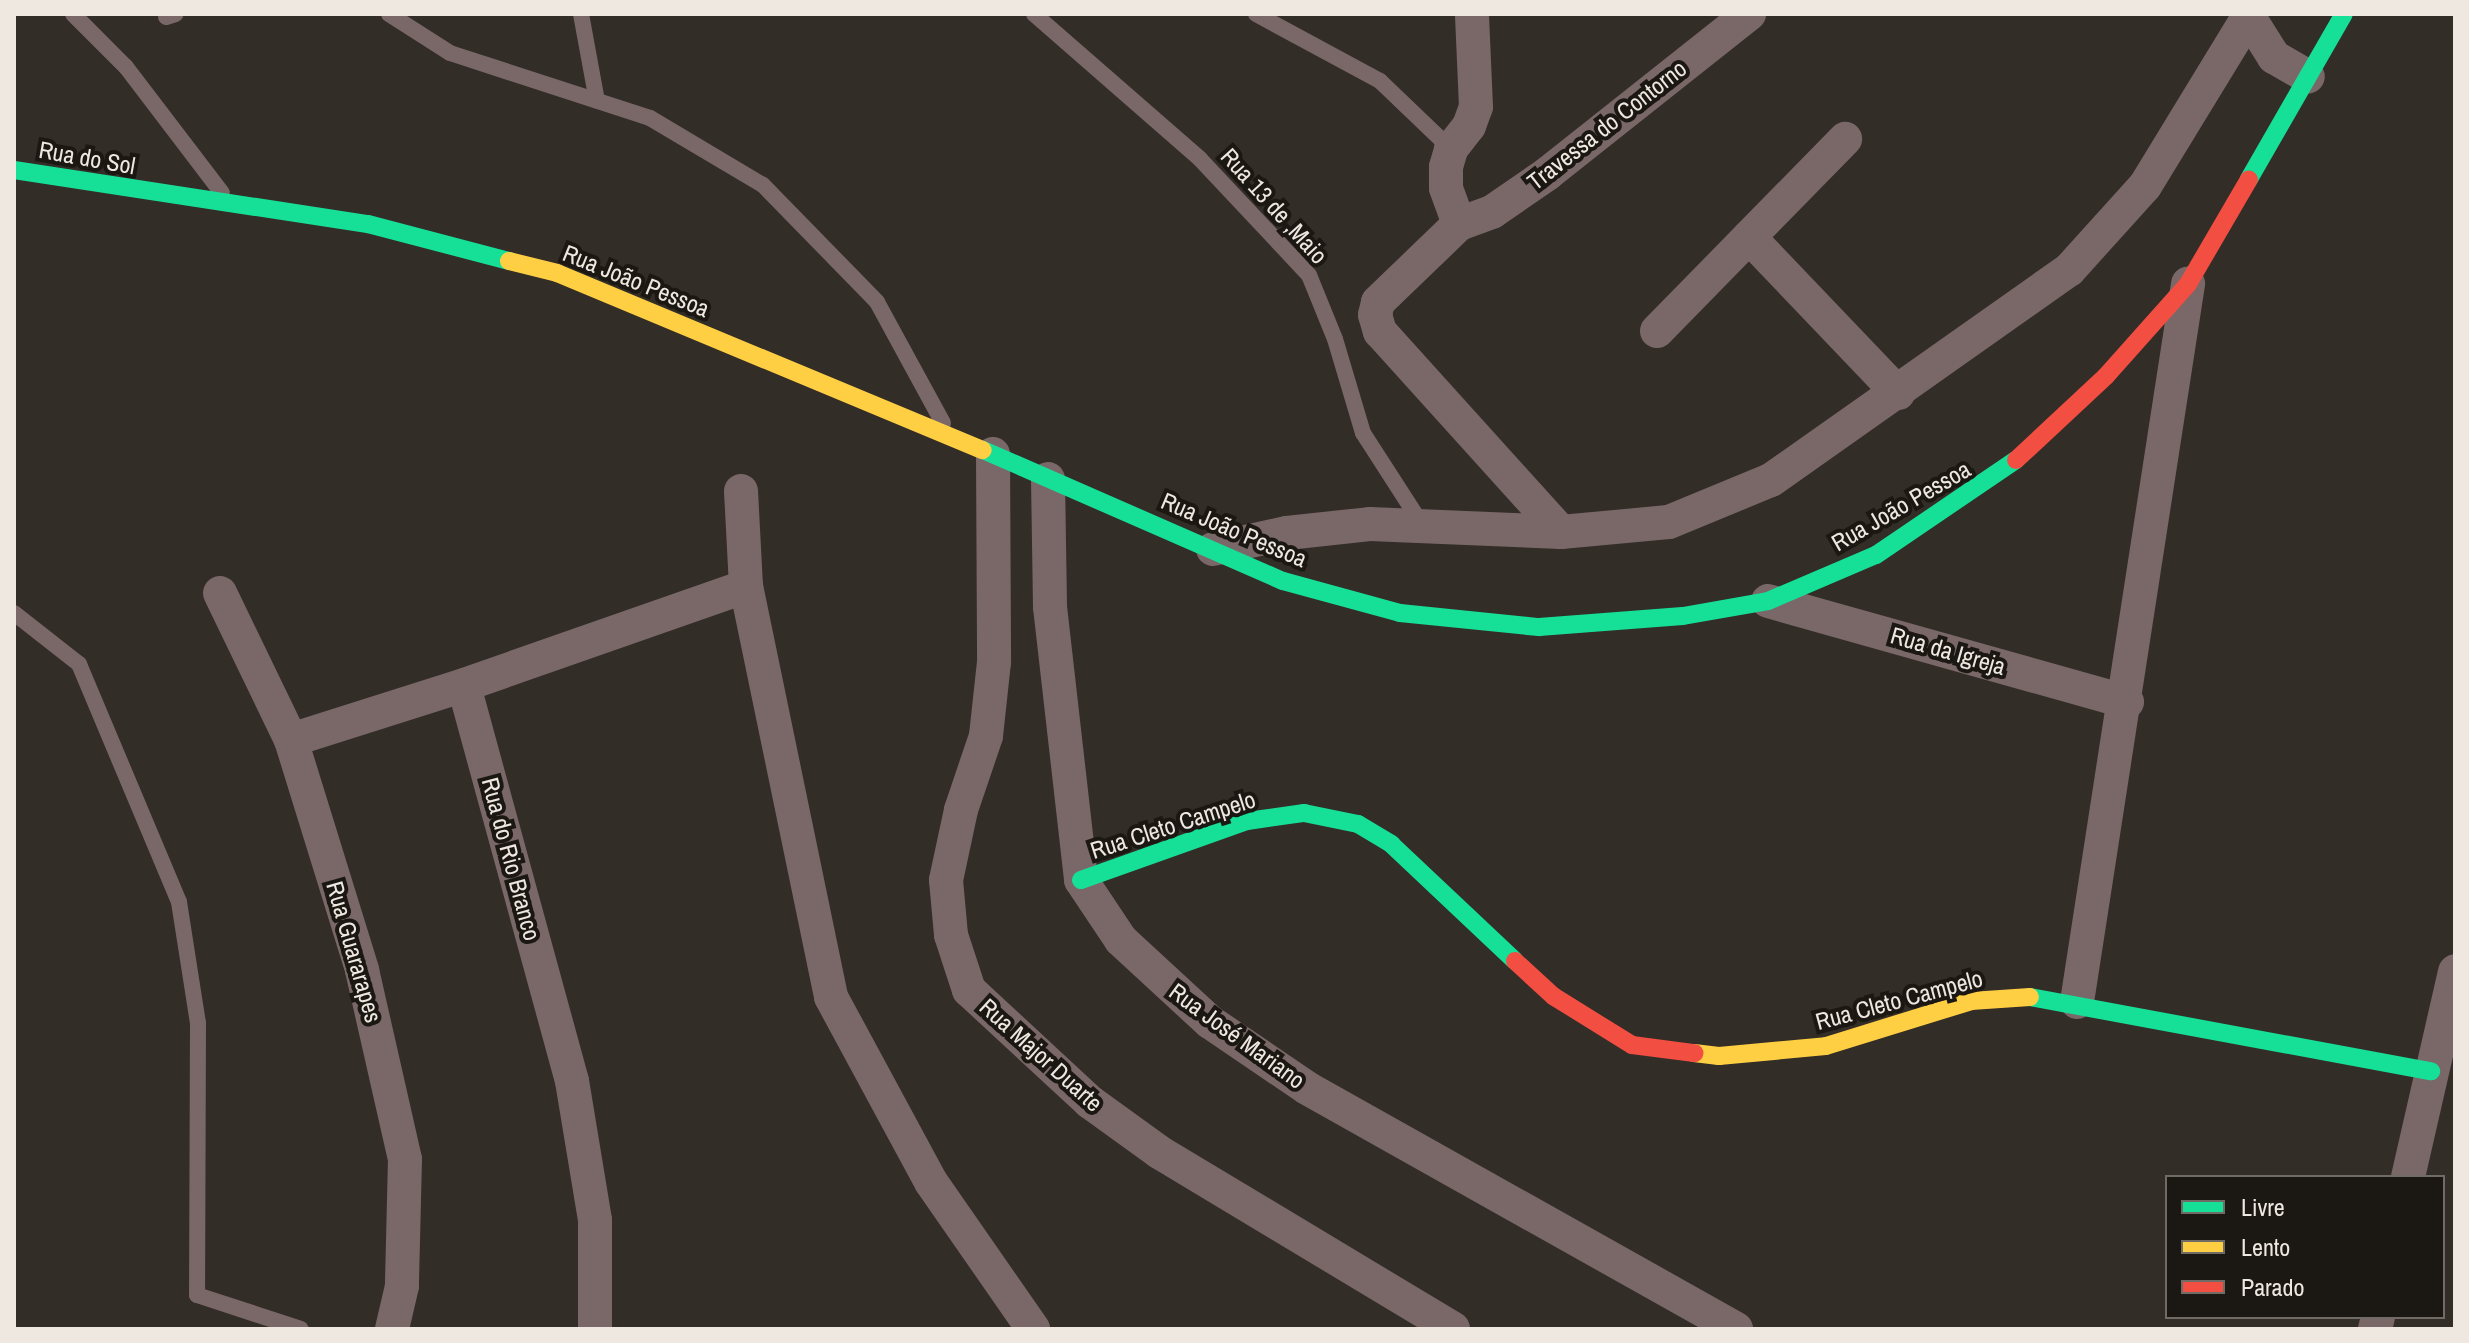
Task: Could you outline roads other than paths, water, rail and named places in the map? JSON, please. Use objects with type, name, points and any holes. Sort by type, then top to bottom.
[{"type":"main road","name":"Rua João Pessoa","points":[[152,193],[368,224],[557,273],[993,454],[1283,581],[1400,613],[1539,627],[1683,616],[1768,601],[1876,555],[1998,477],[2106,376],[2188,284],[2344,14]]},
{"type":"main road","name":"Rua do Sol","points":[[14,170],[152,193]]},
{"type":"main road","name":"Rua Cleto Campelo","points":[[1081,880],[1247,821],[1304,813],[1358,824],[1391,844],[1553,996],[1632,1045],[1719,1056],[1826,1046],[1971,1001],[2020,996],[2077,1002],[2431,1071]]},
{"type":"street","points":[[1472,14],[1476,107],[1469,126],[1451,149],[1446,188],[1459,224],[1378,302],[1375,315],[1380,332],[1561,532]]},
{"type":"street","name":"Travessa do Contorno","points":[[1459,224],[1492,212],[1547,174],[1749,14]]},
{"type":"street","points":[[1213,549],[1328,529],[1423,526],[1561,532],[1669,522],[1771,480],[2069,270],[2145,186],[2249,15],[2274,57],[2308,77]]},
{"type":"street","points":[[1657,331],[1845,139]]},
{"type":"street","points":[[1749,237],[1898,393]]},
{"type":"street","points":[[2077,1002],[2127,702],[2188,284]]},
{"type":"street","name":"Rua Major Duarte","points":[[993,454],[994,662],[986,736],[961,810],[946,880],[951,935],[969,990],[1090,1102],[1159,1152],[1453,1329]]},
{"type":"street","name":"Rua José Mariano","points":[[1048,479],[1050,607],[1081,880],[1121,940],[1210,1022],[1307,1088],[1736,1329]]},
{"type":"street","points":[[741,491],[746,586],[831,997],[931,1182],[1033,1329]]},
{"type":"street","points":[[291,740],[464,685],[746,586]]},
{"type":"street","name":"Rua Guararapes","points":[[220,593],[291,740],[362,970],[405,1159],[402,1286],[392,1329]]},
{"type":"street","name":"Rua da Igreja","points":[[1768,601],[2127,702]]},
{"type":"street","name":"Rua do Rio Branco","points":[[464,685],[572,1081],[595,1220],[595,1329]]},
{"type":"street","points":[[2408,1175],[2455,971]]},
{"type":"lane","points":[[73,14],[126,67],[230,204]]},
{"type":"lane","points":[[389,14],[450,53],[650,118],[763,185],[877,302],[948,436]]},
{"type":"lane","points":[[581,14],[597,101]]},
{"type":"lane","name":"Rua 13 de ,Maio","points":[[1034,14],[1200,159],[1309,275],[1335,339],[1363,433],[1423,526]]},
{"type":"lane","points":[[1256,14],[1380,81],[1451,149]]},
{"type":"lane","points":[[14,613],[79,664],[179,902],[198,1023],[197,1295],[301,1329]]}]
